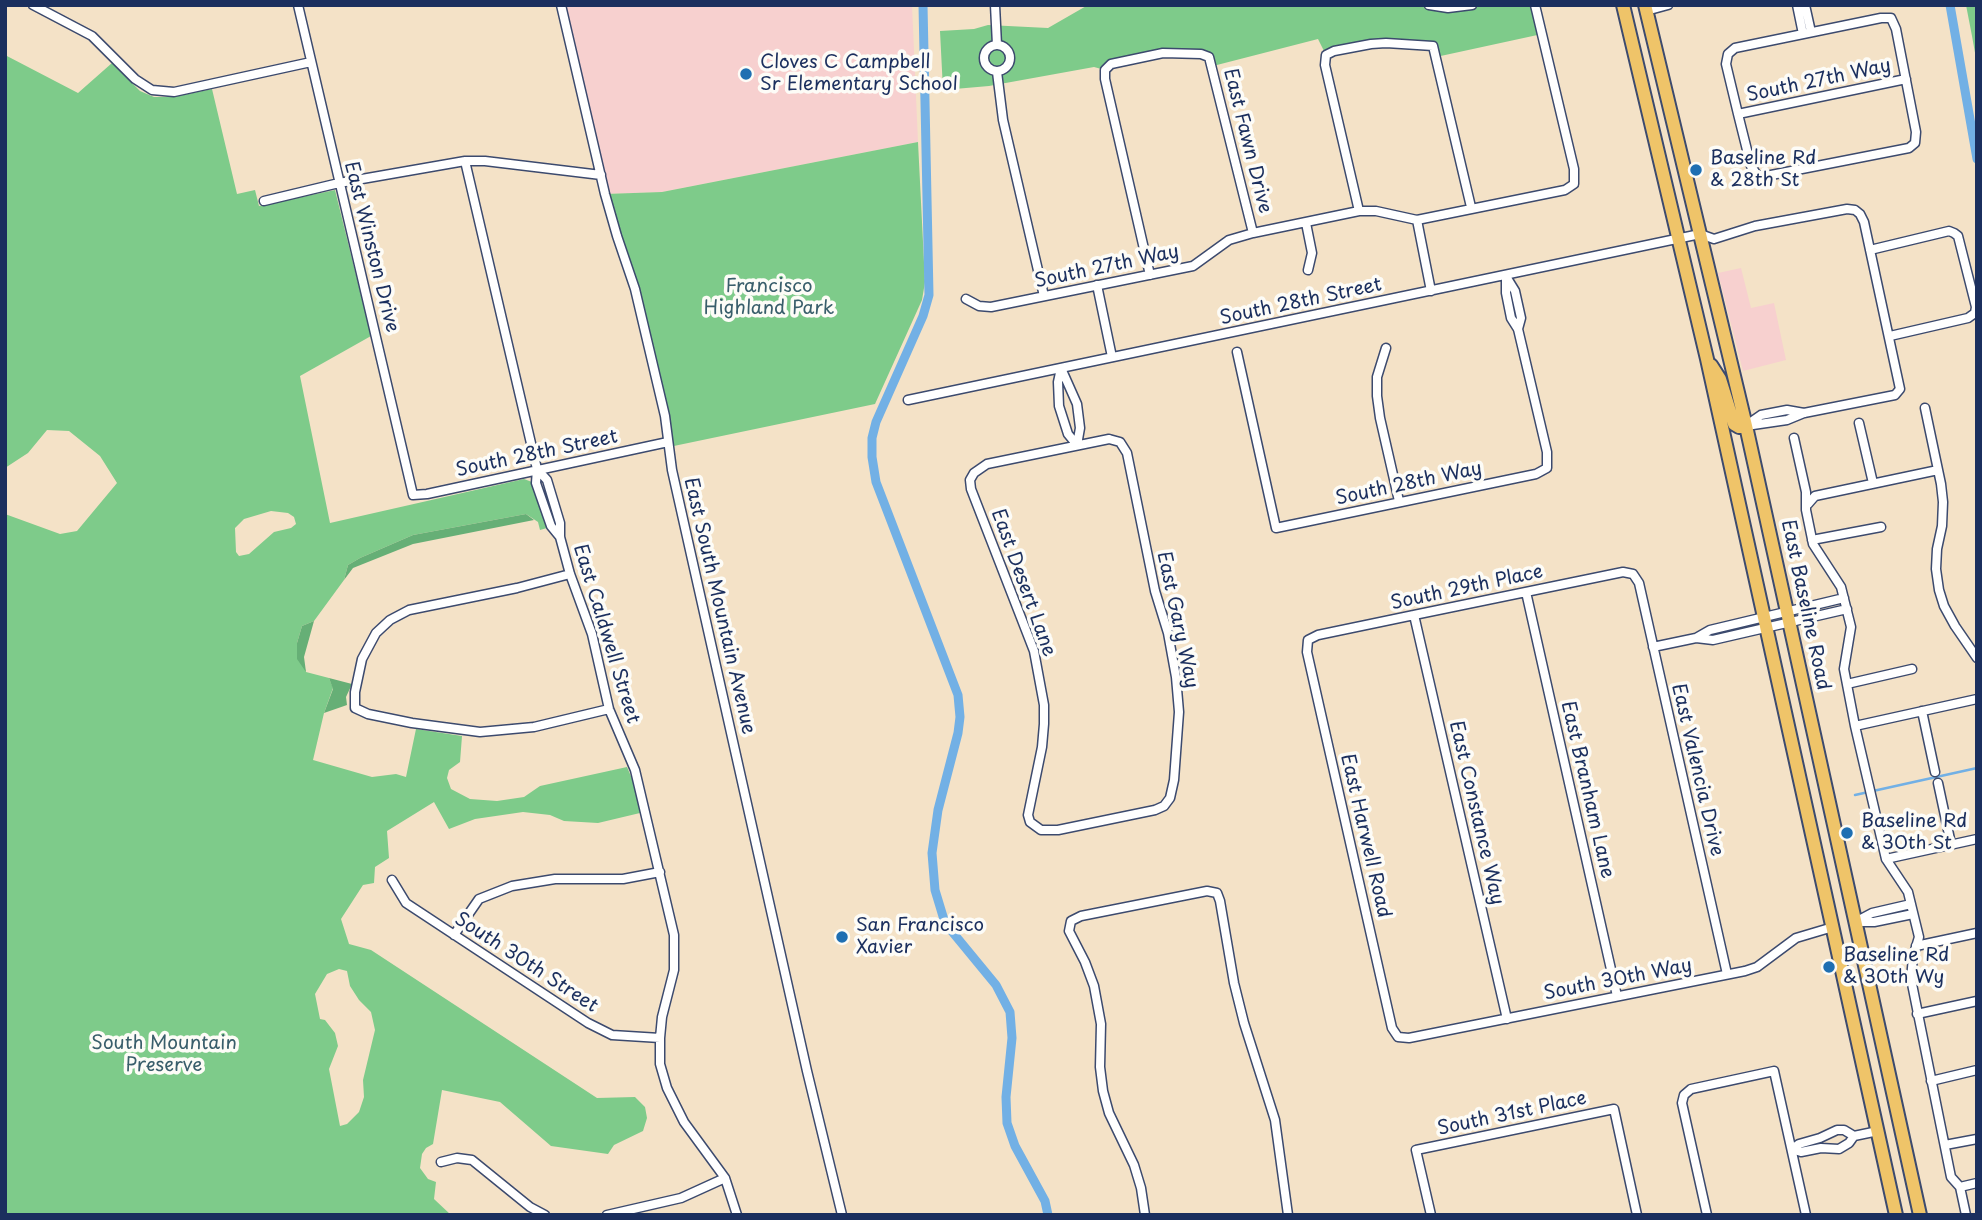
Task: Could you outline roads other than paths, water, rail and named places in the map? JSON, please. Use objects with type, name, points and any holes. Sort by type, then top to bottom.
[{"type":"main road","points":[[1623,5],[1707,359],[1896,1215]]},
{"type":"main road","points":[[1630,37],[1642,7]]},
{"type":"main road","name":"East Baseline Road","points":[[1642,7],[1746,426],[1920,1215]]},
{"type":"main road","points":[[1707,359],[1720,379],[1734,424],[1739,427],[1746,426]]},
{"type":"main road","points":[[1833,927],[1855,922]]},
{"type":"main road","points":[[1878,1131],[1901,1126]]},
{"type":"street","points":[[33,5],[92,36],[135,79],[152,90],[174,93],[311,62]]},
{"type":"street","name":"East Winston Drive","points":[[298,5],[412,495]]},
{"type":"street","name":"East South Mountain Avenue","points":[[561,5],[600,176],[635,289],[665,416],[672,470],[842,1215]]},
{"type":"street","points":[[995,5],[997,45]]},
{"type":"street","points":[[1429,5],[1448,8],[1472,5]]},
{"type":"street","name":"South 27th Way","points":[[967,299],[979,306],[991,307],[1193,266],[1229,240],[1359,211],[1376,211],[1417,220],[1565,190],[1574,184],[1574,169],[1535,5]]},
{"type":"street","points":[[1642,7],[1668,5]]},
{"type":"street","points":[[1802,8],[1807,33]]},
{"type":"street","points":[[1891,18],[1896,29],[1906,79],[1916,132],[1915,143],[1909,148],[1766,176],[1757,175],[1751,166],[1726,64],[1728,54],[1735,48],[1807,33],[1891,18]]},
{"type":"street","points":[[1359,211],[1325,65],[1326,55],[1334,51],[1371,44],[1433,46],[1471,207]]},
{"type":"street","points":[[997,45],[1006,48],[1010,59],[1005,69],[997,72],[986,66],[984,57],[987,49],[997,45]]},
{"type":"street","name":"East Fawn Drive","points":[[1150,275],[1105,79],[1105,70],[1111,64],[1163,53],[1201,54],[1209,57],[1253,233]]},
{"type":"street","points":[[997,72],[1003,120],[1044,296]]},
{"type":"street","name":"South 27th Way","points":[[1738,114],[1906,79]]},
{"type":"street","points":[[264,201],[339,183],[465,161],[485,161],[600,176]]},
{"type":"street","name":"East Caldwell Street","points":[[465,161],[537,469],[536,484],[551,526],[560,537]]},
{"type":"street","name":"South 28th Street","points":[[908,400],[1700,234],[1714,239],[1755,226],[1847,209],[1860,214],[1870,250]]},
{"type":"street","points":[[1417,220],[1431,291]]},
{"type":"street","points":[[1306,223],[1312,253],[1308,270]]},
{"type":"street","points":[[1746,426],[1761,415],[1780,416],[1787,410],[1804,413],[1895,395],[1900,389],[1870,250],[1949,231],[1954,233],[1958,236],[1976,307],[1975,313],[1968,318],[1890,336]]},
{"type":"street","name":"South 28th Way","points":[[1237,352],[1276,528],[1536,474],[1547,468],[1547,452],[1518,329],[1511,318],[1506,275]]},
{"type":"street","points":[[1097,285],[1112,357]]},
{"type":"street","points":[[1386,348],[1377,377],[1377,396],[1399,501]]},
{"type":"street","points":[[1061,368],[1077,404],[1080,428],[1077,445]]},
{"type":"street","points":[[1061,368],[1058,382],[1059,408],[1068,434],[1077,445]]},
{"type":"street","points":[[1059,408],[1077,404]]},
{"type":"street","points":[[1924,408],[1943,502],[1936,569],[1939,590],[1955,626],[1977,658]]},
{"type":"street","points":[[1859,423],[1873,483]]},
{"type":"street","points":[[1794,438],[1808,504]]},
{"type":"street","name":"East Gary Way","points":[[1035,828],[1058,830],[1155,810],[1164,806],[1170,798],[1174,780],[1179,712],[1176,677],[1168,633],[1155,591],[1127,453],[1120,442],[1109,439],[1077,445]]},
{"type":"street","name":"South 28th Street","points":[[412,495],[668,442]]},
{"type":"street","name":"East Desert Lane","points":[[1035,828],[1028,815],[1042,747],[1044,705],[1030,639],[971,489],[970,480],[974,473],[987,464],[1077,445]]},
{"type":"street","name":"East Caldwell Street","points":[[537,469],[547,480],[560,523],[560,537],[570,574],[592,634],[609,709],[635,770],[674,935],[675,957],[662,1017],[660,1063],[673,1104],[725,1178],[737,1215]]},
{"type":"street","points":[[1938,470],[1815,496],[1806,510],[1812,540],[1841,587],[1847,609],[1851,627],[1844,669],[1855,726],[1886,859],[1908,892],[1919,937],[1911,979],[1951,1177],[1960,1187],[1966,1215]]},
{"type":"street","points":[[548,517],[557,514]]},
{"type":"street","points":[[1812,540],[1881,527]]},
{"type":"street","name":"South 29th Place","points":[[1308,640],[1318,635],[1623,572],[1633,574]]},
{"type":"street","points":[[570,574],[409,610],[390,620],[376,633],[362,659],[355,692],[355,708],[368,714],[401,721],[481,732],[534,727],[609,709]]},
{"type":"street","name":"East Valencia Drive","points":[[1633,574],[1639,583],[1727,974]]},
{"type":"street","name":"East Branham Lane","points":[[1526,592],[1617,996]]},
{"type":"street","points":[[1653,647],[1696,638],[1710,630],[1725,633],[1766,623],[1844,598]]},
{"type":"street","points":[[1821,604],[1824,615]]},
{"type":"street","points":[[1788,617],[1824,615],[1847,609]]},
{"type":"street","name":"East Constance Way","points":[[1414,615],[1507,1019]]},
{"type":"street","name":"East Harwell Road","points":[[1308,640],[1307,652],[1392,1028],[1398,1037]]},
{"type":"street","points":[[1847,684],[1912,669]]},
{"type":"street","points":[[1855,726],[1977,699]]},
{"type":"street","points":[[1922,711],[1936,772]]},
{"type":"street","points":[[1938,783],[1951,844]]},
{"type":"street","points":[[1886,859],[1977,839]]},
{"type":"street","points":[[454,935],[479,899],[512,886],[555,879],[623,879],[660,872]]},
{"type":"street","name":"South 30th Street","points":[[392,880],[406,903],[589,1023],[612,1035],[660,1038]]},
{"type":"street","points":[[1145,1215],[1134,1165],[1109,1113],[1103,1091],[1100,1067],[1101,1024],[1094,986],[1069,931],[1071,921],[1081,916],[1207,891],[1217,893],[1220,901],[1244,1023],[1275,1120],[1288,1215]]},
{"type":"street","points":[[1855,922],[1872,913],[1911,904]]},
{"type":"street","points":[[1889,909],[1891,919]]},
{"type":"street","points":[[1855,922],[1874,922],[1913,914]]},
{"type":"street","name":"South 30th Way","points":[[1398,1037],[1409,1038],[1507,1019],[1757,967],[1796,938],[1833,927]]},
{"type":"street","points":[[1916,946],[1977,933]]},
{"type":"street","points":[[1917,1014],[1977,1001]]},
{"type":"street","points":[[1931,1081],[1977,1070]]},
{"type":"street","points":[[1707,1215],[1682,1104],[1684,1095],[1692,1089],[1774,1071],[1806,1215]]},
{"type":"street","name":"South 31st Place","points":[[1431,1215],[1416,1150],[1614,1110],[1637,1215]]},
{"type":"street","points":[[1792,1149],[1837,1129],[1854,1136]]},
{"type":"street","points":[[1792,1149],[1801,1152],[1821,1148],[1839,1149],[1854,1136],[1878,1131]]},
{"type":"street","points":[[1945,1146],[1977,1139]]},
{"type":"street","points":[[441,1162],[457,1158],[472,1160],[530,1207],[545,1215]]},
{"type":"street","points":[[607,1215],[681,1198],[725,1178]]},
{"type":"street","points":[[1960,1187],[1977,1183]]},
{"type":"waterway","points":[[923,5],[929,295],[923,316],[876,422],[872,438],[872,457],[876,482],[958,695],[958,733],[938,810],[932,853],[935,890],[945,923],[996,985],[1010,1012],[1012,1038],[1006,1097],[1007,1123],[1015,1146],[1045,1201],[1048,1215]]},
{"type":"waterway","points":[[1950,5],[1977,159]]},
{"type":"waterway","points":[[1855,795],[1977,768]]},
{"type":"place","name":"Cloves C Campbell Sr Elementary School","points":[[746,74]]},
{"type":"place","name":"Baseline Rd & 28th St","points":[[1696,170]]},
{"type":"place","name":"Baseline Rd & 30th St","points":[[1847,833]]},
{"type":"place","name":"San Francisco Xavier","points":[[842,937]]},
{"type":"place","name":"Baseline Rd & 30th Wy","points":[[1829,967]]},
{"type":"park label","name":"Francisco Highland Park","points":[[769,298]]},
{"type":"park label","name":"South Mountain Preserve","points":[[164,1055]]}]
